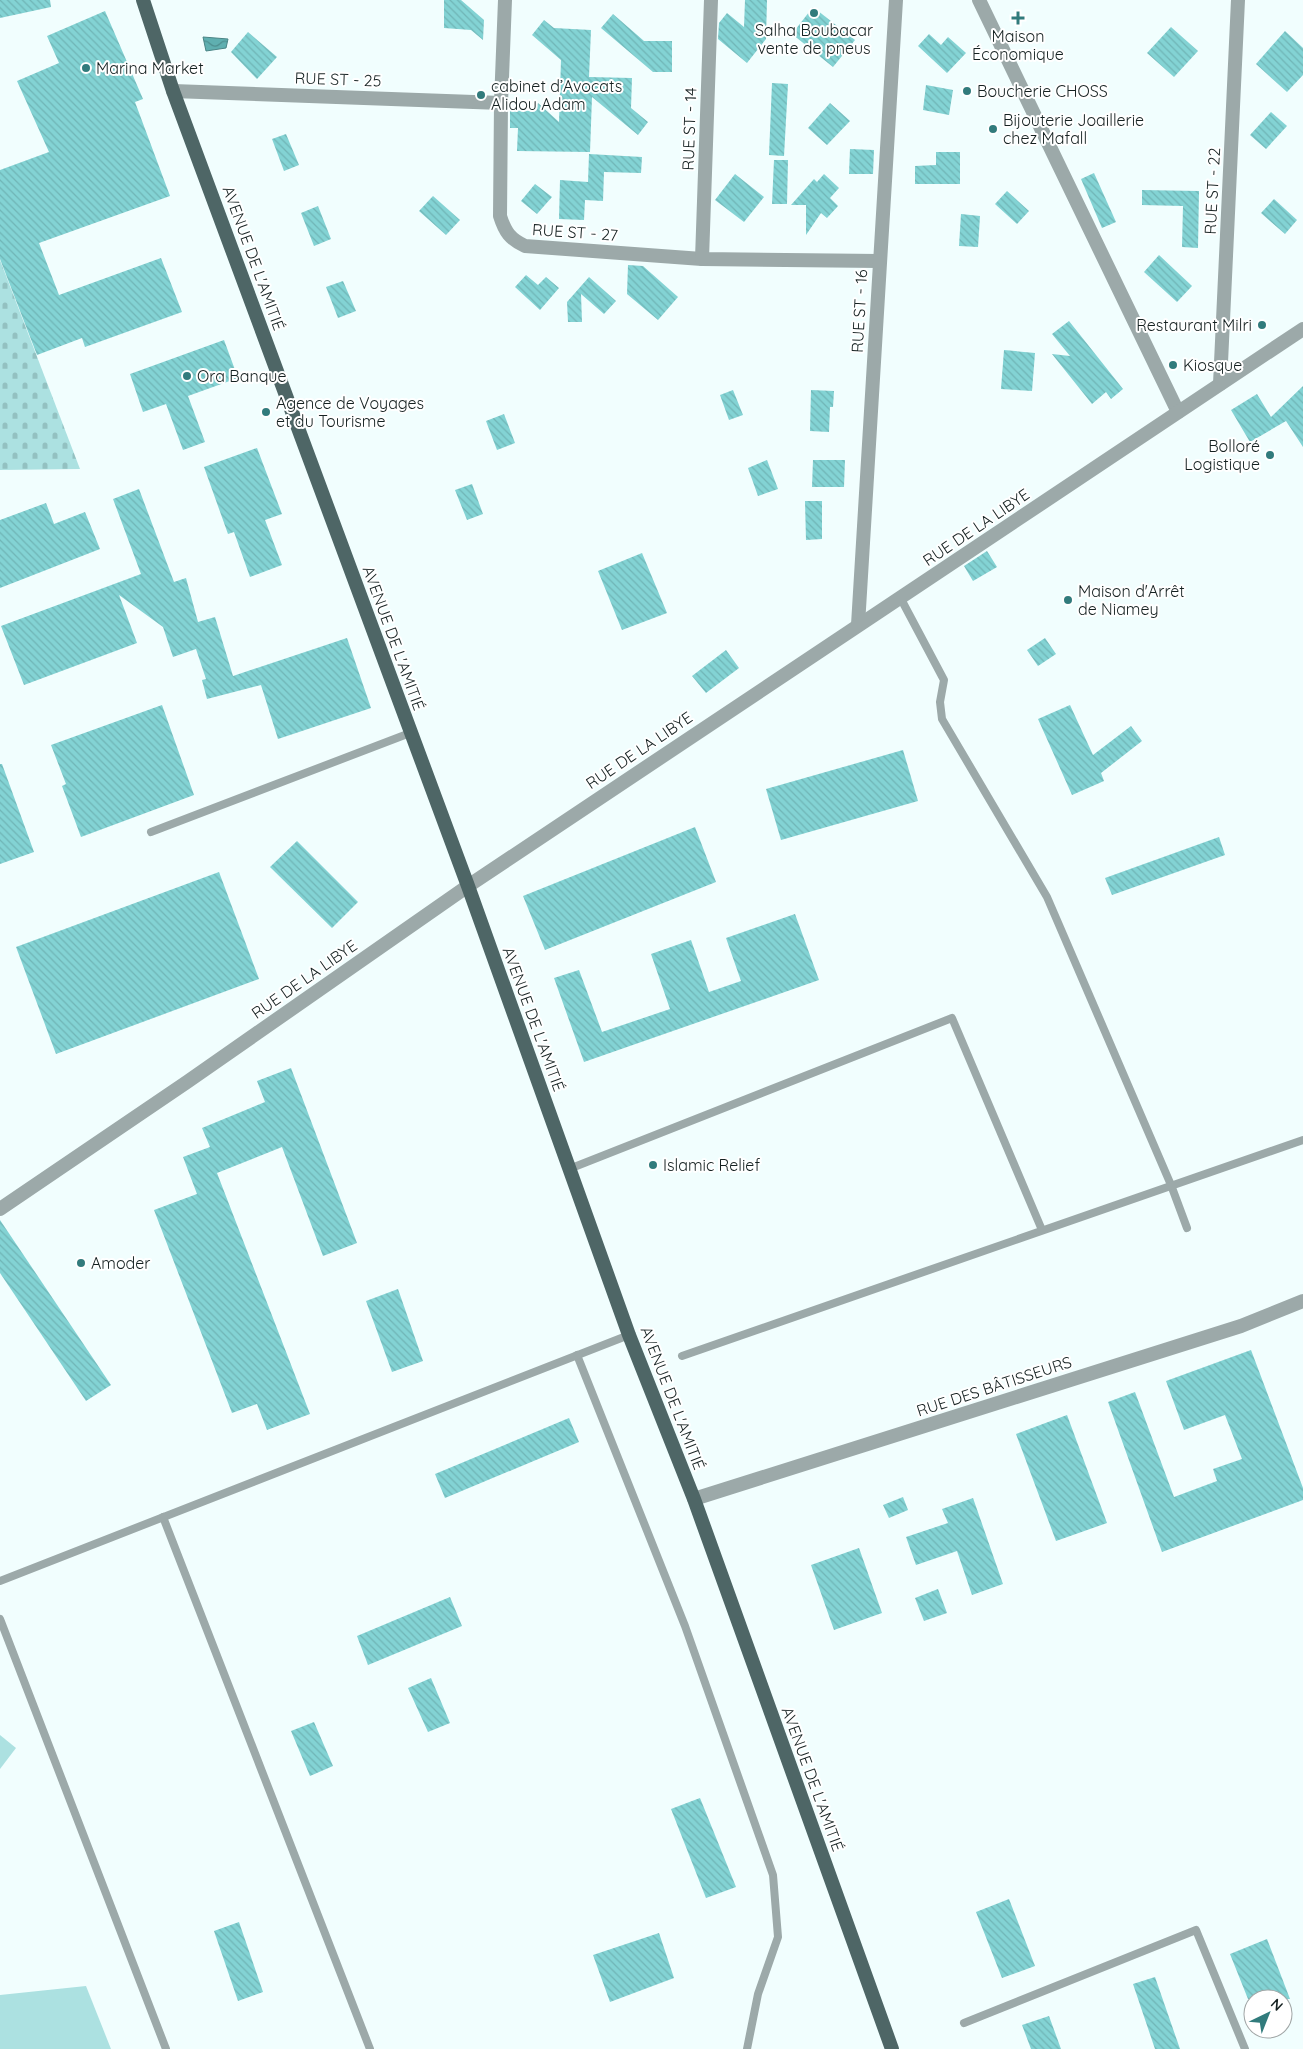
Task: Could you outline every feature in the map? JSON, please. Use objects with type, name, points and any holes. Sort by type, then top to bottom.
[{"type":"main road","name":"AVENUE DE L'AMITIÉ","points":[[142,0],[410,733],[468,886],[629,1335],[694,1499],[892,2049]]},
{"type":"street","name":"RUE ST - 27","points":[[505,0],[501,102],[500,216],[505,232],[514,241],[525,246],[702,259],[879,261]]},
{"type":"street","name":"RUE ST - 14","points":[[702,259],[712,0]]},
{"type":"street","name":"RUE ST - 16","points":[[858,625],[896,0]]},
{"type":"street","points":[[979,0],[1178,412]]},
{"type":"street","name":"RUE ST - 22","points":[[1220,384],[1238,0]]},
{"type":"street","name":"RUE ST - 25","points":[[174,91],[501,102]]},
{"type":"street","name":"RUE DE LA LIBYE","points":[[0,1210],[468,886],[858,625],[901,599],[1303,329]]},
{"type":"street","name":"RUE DES BÂTISSEURS","points":[[694,1499],[1241,1326],[1303,1301]]},
{"type":"lane","points":[[901,599],[944,680],[940,702],[942,718],[1047,897],[1171,1185],[1187,1228]]},
{"type":"lane","points":[[151,832],[410,733]]},
{"type":"lane","points":[[570,1169],[952,1018],[1042,1230]]},
{"type":"lane","points":[[682,1356],[1303,1140]]},
{"type":"lane","points":[[0,1581],[629,1335]]},
{"type":"lane","points":[[577,1356],[685,1626],[773,1875],[778,1937],[758,1994],[747,2049]]},
{"type":"lane","points":[[163,1517],[370,2049]]},
{"type":"lane","points":[[0,1619],[166,2049]]},
{"type":"lane","points":[[964,2023],[1196,1930],[1245,2049]]},
{"type":"green space","points":[[0,260],[80,469],[0,470]]},
{"type":"green space","points":[[0,1735],[16,1748],[0,1769]]},
{"type":"green space","points":[[86,1986],[111,2049],[0,2049],[0,1995]]},
{"type":"water","points":[[203,37],[228,39],[226,48],[206,51]]},
{"type":"building","points":[[0,0],[50,0],[51,7],[0,18]]},
{"type":"building","points":[[444,0],[461,0],[484,20],[483,40],[471,30],[444,28]]},
{"type":"building","points":[[745,0],[767,0],[766,39],[747,63],[718,39],[719,23],[727,13],[744,27]]},
{"type":"building","points":[[813,7],[855,40],[833,67],[792,34]]},
{"type":"building","points":[[105,11],[143,99],[135,102],[170,196],[39,243],[59,295],[161,258],[182,312],[85,347],[82,338],[37,355],[0,259],[0,170],[49,152],[17,81],[59,63],[47,36]]},
{"type":"building","points":[[613,14],[644,41],[672,41],[672,72],[653,72],[601,28]]},
{"type":"building","points":[[544,20],[554,28],[591,30],[589,77],[632,78],[631,108],[648,122],[638,135],[592,97],[590,152],[517,151],[518,128],[510,128],[510,110],[531,111],[538,103],[559,122],[561,60],[532,35]]},
{"type":"building","points":[[1171,27],[1198,51],[1174,77],[1147,53]]},
{"type":"building","points":[[1285,31],[1303,48],[1303,75],[1287,92],[1256,64]]},
{"type":"building","points":[[248,32],[277,57],[257,79],[231,52]]},
{"type":"building","points":[[929,34],[941,45],[948,37],[966,53],[947,73],[918,46]]},
{"type":"building","points":[[772,83],[788,84],[784,156],[769,155]]},
{"type":"building","points":[[926,85],[953,90],[949,115],[923,110]]},
{"type":"building","points":[[830,103],[850,121],[827,145],[808,128]]},
{"type":"building","points":[[1271,112],[1287,126],[1266,149],[1250,135]]},
{"type":"building","points":[[286,134],[299,165],[284,171],[272,139]]},
{"type":"building","points":[[850,149],[874,150],[873,174],[849,174]]},
{"type":"building","points":[[936,152],[960,152],[960,184],[915,184],[915,166],[936,165]]},
{"type":"building","points":[[589,154],[642,157],[641,173],[604,172],[603,201],[585,200],[584,220],[559,219],[560,180],[588,182]]},
{"type":"building","points":[[774,160],[788,160],[787,204],[772,204]]},
{"type":"building","points":[[1094,173],[1116,222],[1102,228],[1081,179]]},
{"type":"building","points":[[735,174],[764,197],[744,222],[715,200]]},
{"type":"building","points":[[824,174],[839,188],[830,198],[838,206],[827,218],[821,213],[806,235],[806,205],[791,205],[814,179],[817,182]]},
{"type":"building","points":[[535,184],[552,197],[537,214],[521,201]]},
{"type":"building","points":[[1142,190],[1199,191],[1198,248],[1182,247],[1183,206],[1142,205]]},
{"type":"building","points":[[1007,191],[1029,211],[1017,224],[995,204]]},
{"type":"building","points":[[433,196],[460,220],[446,235],[419,211]]},
{"type":"building","points":[[1274,199],[1297,220],[1285,234],[1261,213]]},
{"type":"building","points":[[318,206],[331,239],[314,246],[301,213]]},
{"type":"building","points":[[961,214],[980,216],[978,247],[959,246]]},
{"type":"building","points":[[1159,255],[1192,286],[1177,302],[1144,272]]},
{"type":"building","points":[[628,265],[643,266],[678,297],[658,320],[627,294]]},
{"type":"building","points":[[526,275],[538,285],[546,277],[559,288],[540,310],[515,287]]},
{"type":"building","points":[[589,277],[616,301],[604,314],[581,294],[582,322],[568,322],[567,302]]},
{"type":"building","points":[[343,281],[356,311],[338,318],[326,287]]},
{"type":"building","points":[[1069,321],[1123,389],[1111,399],[1106,392],[1092,404],[1052,354],[1070,356],[1052,334]]},
{"type":"building","points":[[224,340],[238,378],[188,396],[205,442],[183,450],[166,404],[143,412],[130,374]]},
{"type":"building","points":[[1004,350],[1035,353],[1032,391],[1001,389]]},
{"type":"building","points":[[1303,386],[1303,447],[1286,421],[1250,442],[1231,410],[1257,394],[1271,417]]},
{"type":"building","points":[[733,390],[743,415],[729,420],[720,395]]},
{"type":"building","points":[[811,390],[834,391],[833,407],[830,407],[829,432],[810,431]]},
{"type":"building","points":[[504,414],[515,443],[497,450],[486,421]]},
{"type":"building","points":[[257,448],[282,514],[265,520],[282,565],[250,577],[234,532],[228,534],[204,467]]},
{"type":"building","points":[[767,460],[778,489],[758,496],[748,468]]},
{"type":"building","points":[[813,460],[845,460],[844,487],[812,487]]},
{"type":"building","points":[[472,484],[483,514],[467,520],[455,490]]},
{"type":"building","points":[[139,489],[174,582],[186,578],[198,622],[215,617],[233,676],[347,638],[371,708],[278,739],[261,685],[207,699],[202,680],[206,679],[196,649],[173,657],[163,627],[119,595],[137,643],[24,685],[1,626],[141,574],[113,499]]},
{"type":"building","points":[[805,501],[822,501],[822,539],[806,540]]},
{"type":"building","points":[[46,503],[54,524],[85,512],[100,549],[0,588],[0,520]]},
{"type":"building","points":[[987,551],[997,567],[973,581],[964,566]]},
{"type":"building","points":[[642,553],[667,613],[622,630],[598,571]]},
{"type":"building","points":[[1045,638],[1056,654],[1038,666],[1027,650]]},
{"type":"building","points":[[726,650],[739,668],[706,693],[692,676]]},
{"type":"building","points":[[162,705],[194,795],[81,837],[62,786],[66,784],[51,745]]},
{"type":"building","points":[[1070,705],[1093,755],[1131,726],[1142,741],[1101,773],[1104,781],[1072,795],[1038,719]]},
{"type":"building","points":[[903,750],[918,801],[781,840],[766,789]]},
{"type":"building","points":[[0,764],[2,764],[34,852],[0,864]]},
{"type":"building","points":[[695,827],[716,882],[545,950],[523,896]]},
{"type":"building","points":[[1219,837],[1225,855],[1112,895],[1105,878]]},
{"type":"building","points":[[297,841],[358,902],[332,928],[270,867]]},
{"type":"building","points":[[219,872],[259,979],[56,1054],[16,947]]},
{"type":"building","points":[[795,914],[819,980],[584,1062],[554,978],[579,970],[602,1032],[670,1009],[651,954],[691,940],[709,992],[741,981],[726,938]]},
{"type":"building","points":[[291,1068],[357,1243],[323,1256],[282,1147],[217,1173],[310,1414],[267,1430],[257,1404],[232,1413],[154,1210],[197,1194],[183,1157],[210,1147],[202,1128],[265,1102],[257,1081]]},
{"type":"building","points":[[0,1220],[111,1385],[86,1401],[0,1273]]},
{"type":"building","points":[[398,1289],[423,1361],[392,1372],[366,1301]]},
{"type":"building","points":[[1251,1350],[1303,1488],[1303,1500],[1162,1552],[1108,1402],[1135,1392],[1174,1497],[1217,1481],[1213,1469],[1242,1459],[1225,1415],[1184,1430],[1166,1381]]},
{"type":"building","points":[[1067,1415],[1107,1523],[1056,1541],[1016,1434]]},
{"type":"building","points":[[569,1418],[579,1442],[445,1498],[435,1474]]},
{"type":"building","points":[[903,1497],[908,1510],[889,1518],[883,1505]]},
{"type":"building","points":[[973,1498],[1003,1584],[972,1595],[957,1551],[916,1565],[906,1537],[948,1523],[942,1509]]},
{"type":"building","points":[[859,1548],[882,1613],[834,1630],[811,1565]]},
{"type":"building","points":[[938,1589],[947,1613],[924,1621],[915,1598]]},
{"type":"building","points":[[450,1597],[462,1626],[368,1665],[357,1636]]},
{"type":"building","points":[[431,1678],[450,1723],[428,1732],[408,1688]]},
{"type":"building","points":[[314,1722],[333,1766],[310,1776],[291,1731]]},
{"type":"building","points":[[700,1798],[736,1887],[706,1898],[671,1809]]},
{"type":"building","points":[[1009,1899],[1035,1966],[1002,1978],[976,1912]]},
{"type":"building","points":[[239,1922],[263,1992],[238,2001],[214,1931]]},
{"type":"building","points":[[659,1933],[674,1978],[610,2002],[593,1955]]},
{"type":"building","points":[[1267,1939],[1286,1989],[1244,1989],[1230,1954]]},
{"type":"building","points":[[1155,1977],[1180,2049],[1155,2049],[1133,1984]]},
{"type":"building","points":[[1049,2016],[1061,2049],[1031,2049],[1022,2025]]},
{"type":"place","name":"Salha Boubacar vente de pneus","points":[[814,13]]},
{"type":"place","name":"Maison Économique","points":[[1018,18]]},
{"type":"place","name":"Marina Market","points":[[86,68]]},
{"type":"place","name":"Boucherie CHOSS","points":[[967,91]]},
{"type":"place","name":"cabinet d’Avocats Alidou Adam","points":[[481,95]]},
{"type":"place","name":"Bijouterie Joaillerie chez Mafall","points":[[993,129]]},
{"type":"place","name":"Restaurant Milri","points":[[1262,325]]},
{"type":"place","name":"Kiosque","points":[[1173,365]]},
{"type":"place","name":"Ora Banque","points":[[187,376]]},
{"type":"place","name":"Agence de Voyages et du Tourisme","points":[[266,412]]},
{"type":"place","name":"Bolloré Logistique","points":[[1270,455]]},
{"type":"place","name":"Maison d'Arrêt de Niamey","points":[[1068,600]]},
{"type":"place","name":"Islamic Relief","points":[[653,1165]]},
{"type":"place","name":"Amoder","points":[[81,1263]]}]
